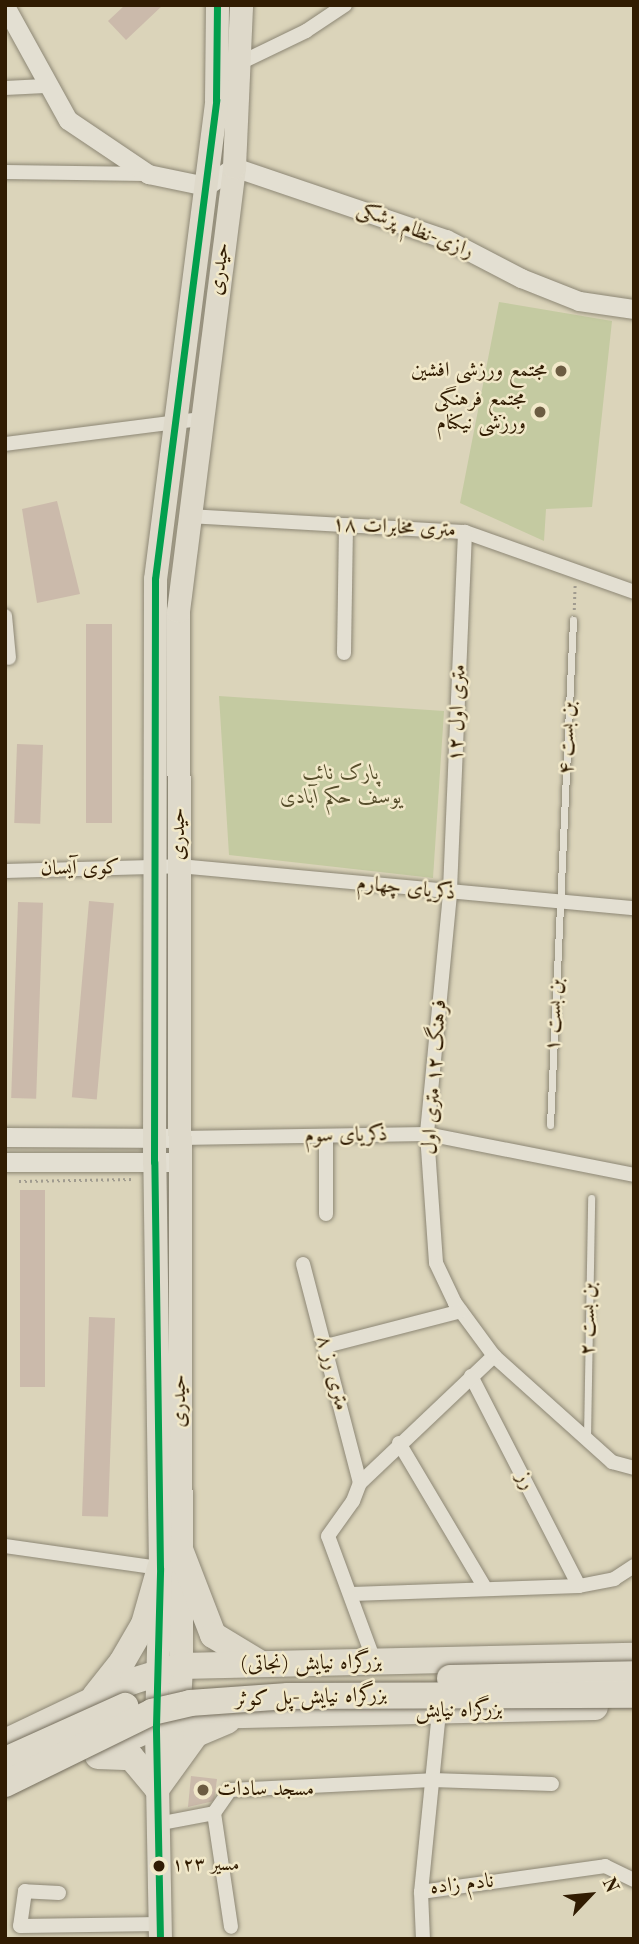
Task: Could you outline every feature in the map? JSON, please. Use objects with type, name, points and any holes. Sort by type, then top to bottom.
[{"type":"highway","points":[[181,1552],[213,1635],[266,1666],[250,1676],[246,1694],[250,1702],[270,1712]]},
{"type":"highway","points":[[91,1701],[132,1646],[160,1568]]},
{"type":"highway","name":"بزرگراه نیایش (نجاتی)","points":[[5,1742],[91,1701],[170,1669],[634,1656]]},
{"type":"highway","name":"بزرگراه نیایش-پل کوثر","points":[[5,1760],[165,1689],[288,1681],[634,1674]]},
{"type":"highway","name":"بزرگراه نیایش-پل کوثر","points":[[5,1784],[152,1712],[190,1703],[288,1696],[634,1695]]},
{"type":"highway","name":"بزرگراه نیایش","points":[[178,1721],[270,1712],[439,1712],[634,1706]]},
{"type":"highway","points":[[89,1757],[119,1754],[131,1757],[157,1788],[196,1734],[218,1723],[270,1712]]},
{"type":"highway","points":[[5,1798],[89,1757],[178,1721]]},
{"type":"main road","name":"حیدری","points":[[170,1669],[160,1568],[154,1161],[155,579],[173,420],[216,100],[217,5]]},
{"type":"main road","name":"حیدری","points":[[170,1669],[181,1552],[178,611],[187,516],[234,167],[242,62],[242,5]]},
{"type":"main road","points":[[5,6],[45,86],[68,120],[148,174],[206,186],[234,167]]},
{"type":"main road","name":"رازی-نظام پزشکی","points":[[234,167],[446,239],[520,278],[579,301],[634,309]]},
{"type":"main road","points":[[5,1137],[180,1138]]},
{"type":"main road","points":[[5,1162],[180,1162]]},
{"type":"main road","points":[[160,1932],[157,1788],[178,1721],[170,1669]]},
{"type":"street","points":[[242,62],[306,31],[345,5]]},
{"type":"street","points":[[5,88],[45,86]]},
{"type":"street","points":[[5,172],[148,174]]},
{"type":"street","points":[[5,444],[173,420],[200,419]]},
{"type":"street","name":"۱۸ متری مخابرات","points":[[187,516],[466,532],[634,592]]},
{"type":"street","points":[[344,653],[346,525]]},
{"type":"street","name":"۱۲ متری اول","points":[[450,894],[466,532]]},
{"type":"street","points":[[5,616],[9,658]]},
{"type":"street","name":"ذکریای چهارم","points":[[155,867],[179,866],[450,894],[634,908]]},
{"type":"street","name":"کوی آیسان","points":[[5,871],[155,867]]},
{"type":"street","name":"فرهنگ ۱۲ متری اول","points":[[450,894],[427,1134],[436,1263],[461,1311],[494,1356],[612,1462],[634,1468]]},
{"type":"street","name":"ذکریای سوم","points":[[180,1138],[427,1134],[634,1175]]},
{"type":"street","points":[[326,1136],[326,1214]]},
{"type":"street","name":"۸ متری رز","points":[[303,1264],[360,1482]]},
{"type":"street","points":[[326,1346],[461,1311]]},
{"type":"street","points":[[375,1663],[352,1594],[328,1536],[353,1502],[360,1482],[494,1356]]},
{"type":"street","name":"رز","points":[[471,1376],[579,1586]]},
{"type":"street","points":[[399,1443],[485,1588]]},
{"type":"street","points":[[5,1546],[160,1568]]},
{"type":"street","points":[[352,1594],[579,1586],[614,1579],[634,1566]]},
{"type":"street","name":"نادم زاده","points":[[439,1712],[421,1892],[606,1866],[634,1881]]},
{"type":"street","points":[[231,1927],[214,1813],[230,1790],[432,1780],[552,1784]]},
{"type":"street","points":[[157,1824],[214,1813]]},
{"type":"street","points":[[59,1893],[25,1891],[20,1926],[160,1932]]},
{"type":"street","points":[[421,1892],[424,1939]]},
{"type":"lane","name":"بن بست ۴","points":[[561,904],[573,620]]},
{"type":"lane","name":"بن بست ۱","points":[[550,1125],[561,904]]},
{"type":"lane","name":"بن بست ۲","points":[[587,1440],[591,1198]]},
{"type":"path","points":[[573,620],[575,571]]},
{"type":"green space","name":"مجتمع فرهنگی ورزشی نیکنام","points":[[499,302],[612,321],[592,507],[546,509],[544,541],[460,503]]},
{"type":"green space","name":"پارک نائب یوسف حکم آبادی","points":[[219,696],[444,711],[433,878],[229,855]]},
{"type":"building","points":[[125,5],[163,5],[126,40],[108,21]]},
{"type":"building","points":[[57,501],[80,594],[37,603],[22,509]]},
{"type":"building","points":[[86,624],[112,624],[112,823],[86,823]]},
{"type":"building","points":[[17,744],[43,745],[40,824],[14,823]]},
{"type":"building","points":[[89,901],[114,903],[97,1099],[72,1097]]},
{"type":"building","points":[[18,902],[43,903],[36,1099],[11,1098]]},
{"type":"building","points":[[20,1190],[45,1190],[45,1387],[20,1387]]},
{"type":"building","points":[[89,1317],[115,1318],[108,1517],[82,1516]]},
{"type":"building","name":"مسجد سادات","points":[[191,1776],[217,1779],[214,1801],[188,1807]]},
{"type":"transit line","points":[[160,1939],[156,1726],[160,1568],[154,1162],[155,579],[216,100],[217,5]]},
{"type":"place","name":"مجتمع ورزشی افشین","points":[[561,371]]},
{"type":"place","name":"مجتمع فرهنگی ورزشی نیکنام","points":[[540,412]]},
{"type":"place","name":"مسجد سادات","points":[[203,1790]]},
{"type":"place","name":"مسیر ۱۲۳","points":[[159,1866]]}]
